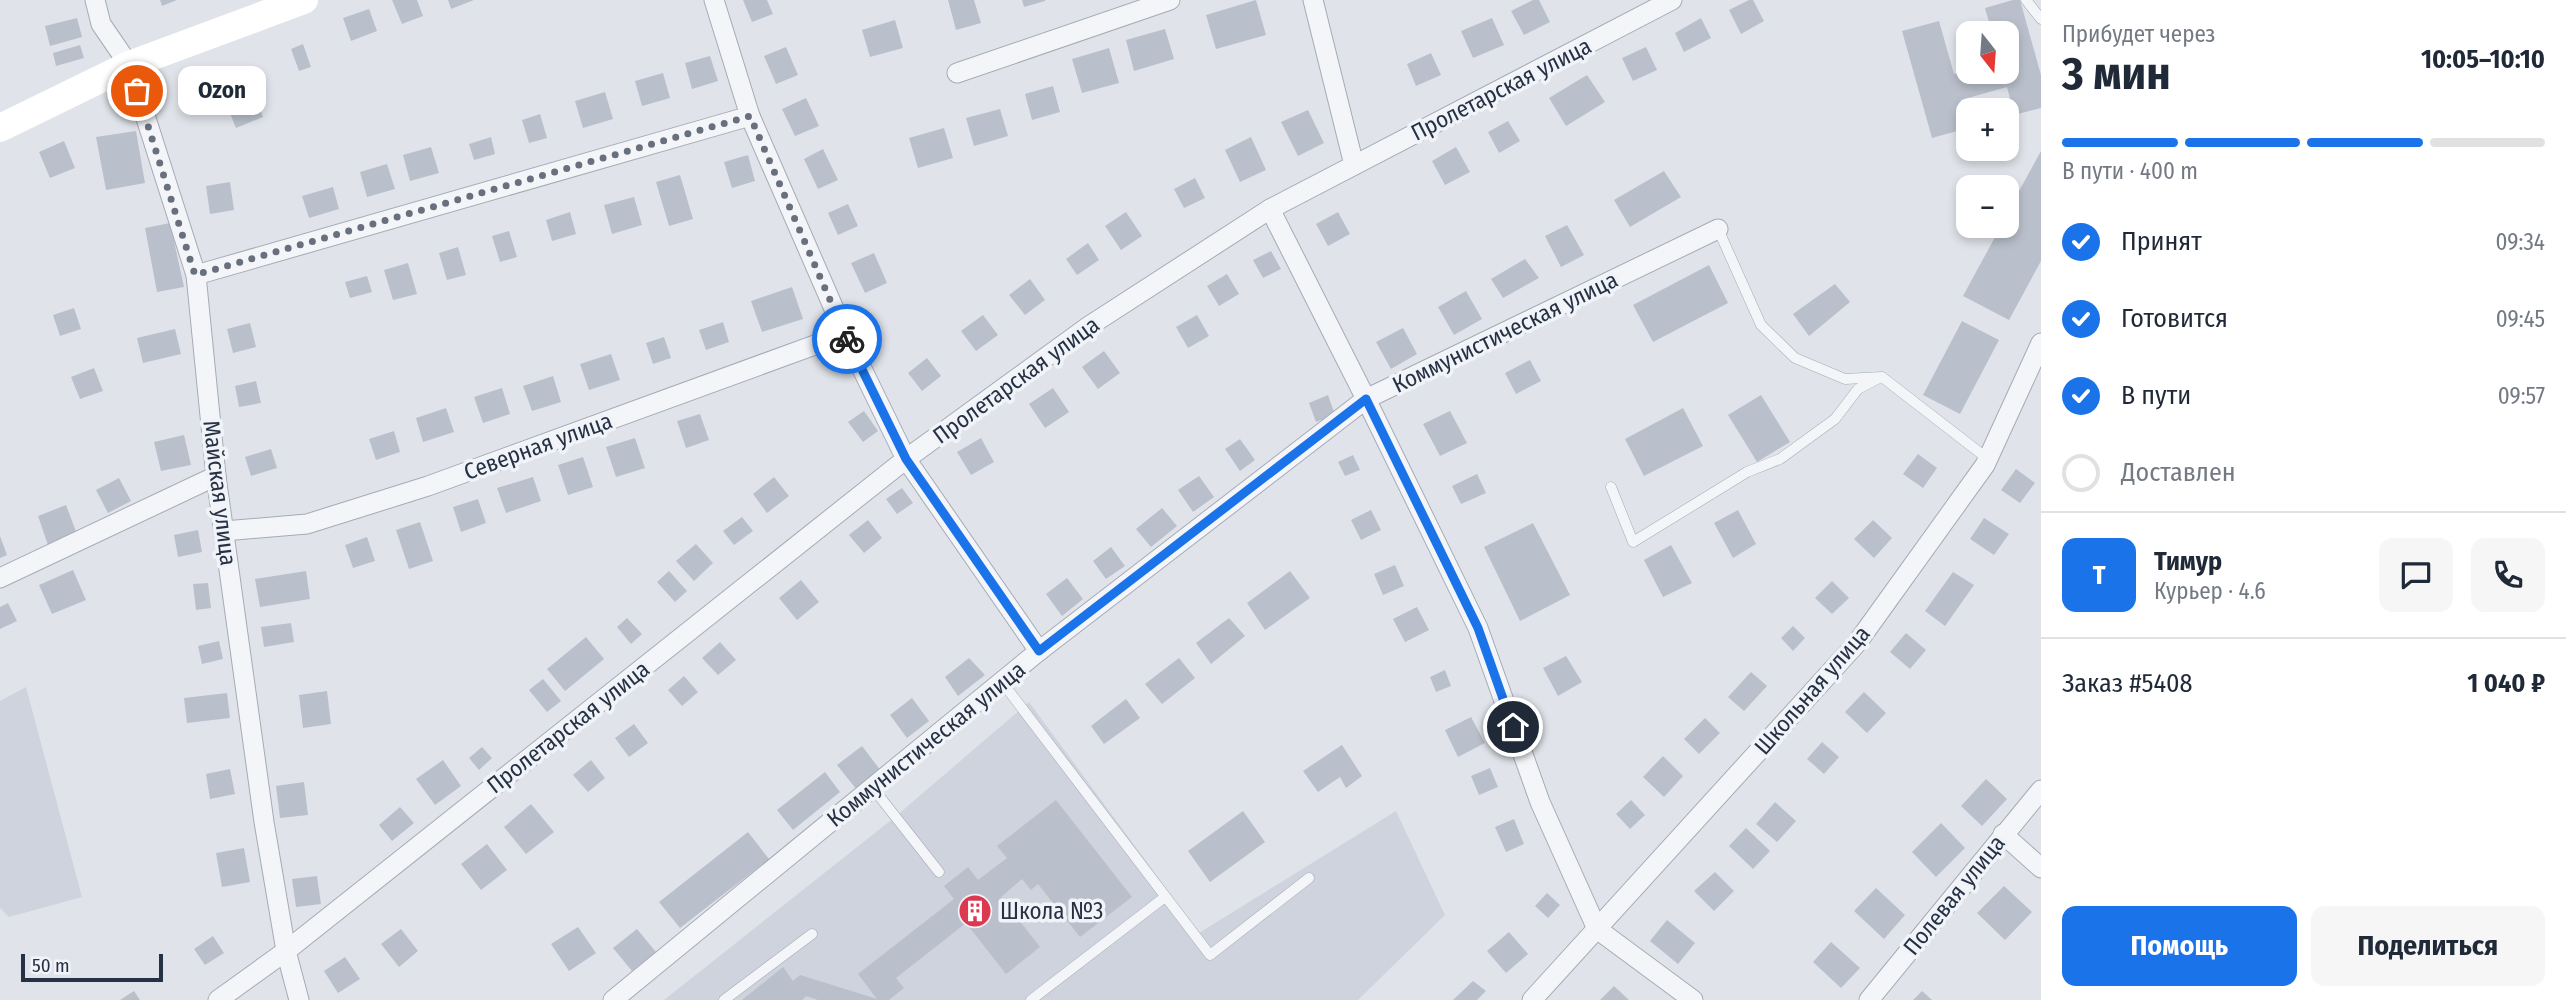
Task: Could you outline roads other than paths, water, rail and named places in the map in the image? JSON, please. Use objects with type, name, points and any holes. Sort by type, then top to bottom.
[{"type":"main road","points":[[0,128],[128,65],[304,0]]},
{"type":"street","name":"Майская улица","points":[[95,0],[101,24],[128,65],[195,275],[216,475],[264,822],[286,951],[299,1000]]},
{"type":"street","points":[[713,0],[750,116],[845,334],[906,459],[1039,651]]},
{"type":"street","points":[[957,73],[1170,0]]},
{"type":"street","points":[[1313,0],[1354,165]]},
{"type":"street","name":"Пролетарская улица","points":[[218,1000],[286,951],[906,459],[1089,326],[1270,209],[1672,0]]},
{"type":"street","points":[[195,275],[750,116]]},
{"type":"street","points":[[1270,209],[1478,628],[1540,802],[1598,929],[1693,1000]]},
{"type":"street","name":"Коммунистическая улица","points":[[613,1000],[1039,651],[1366,399],[1718,229]]},
{"type":"street","name":"Северная улица","points":[[224,531],[307,524],[392,498],[845,334]]},
{"type":"street","name":"Школьная улица","points":[[1532,1000],[1857,643],[1988,459],[2041,343]]},
{"type":"street","points":[[0,578],[216,475]]},
{"type":"street","name":"Полевая улица","points":[[1869,1000],[2041,790]]},
{"type":"street","points":[[2003,834],[2041,868]]},
{"type":"lane","points":[[2026,0],[2041,19]]},
{"type":"lane","points":[[1718,229],[1761,325],[1795,358],[1845,379],[1882,377],[1988,459]]},
{"type":"lane","points":[[1611,487],[1633,542],[1747,472],[1780,459],[1835,419],[1858,389],[1882,377]]},
{"type":"lane","points":[[1002,682],[1210,956],[1309,878]]},
{"type":"lane","points":[[872,787],[939,872]]},
{"type":"lane","points":[[1031,1000],[1165,897]]},
{"type":"lane","points":[[724,1000],[812,934]]},
{"type":"place","name":"Ozon","points":[[137,91]]},
{"type":"place","name":"Школа №3","points":[[975,911]]}]
